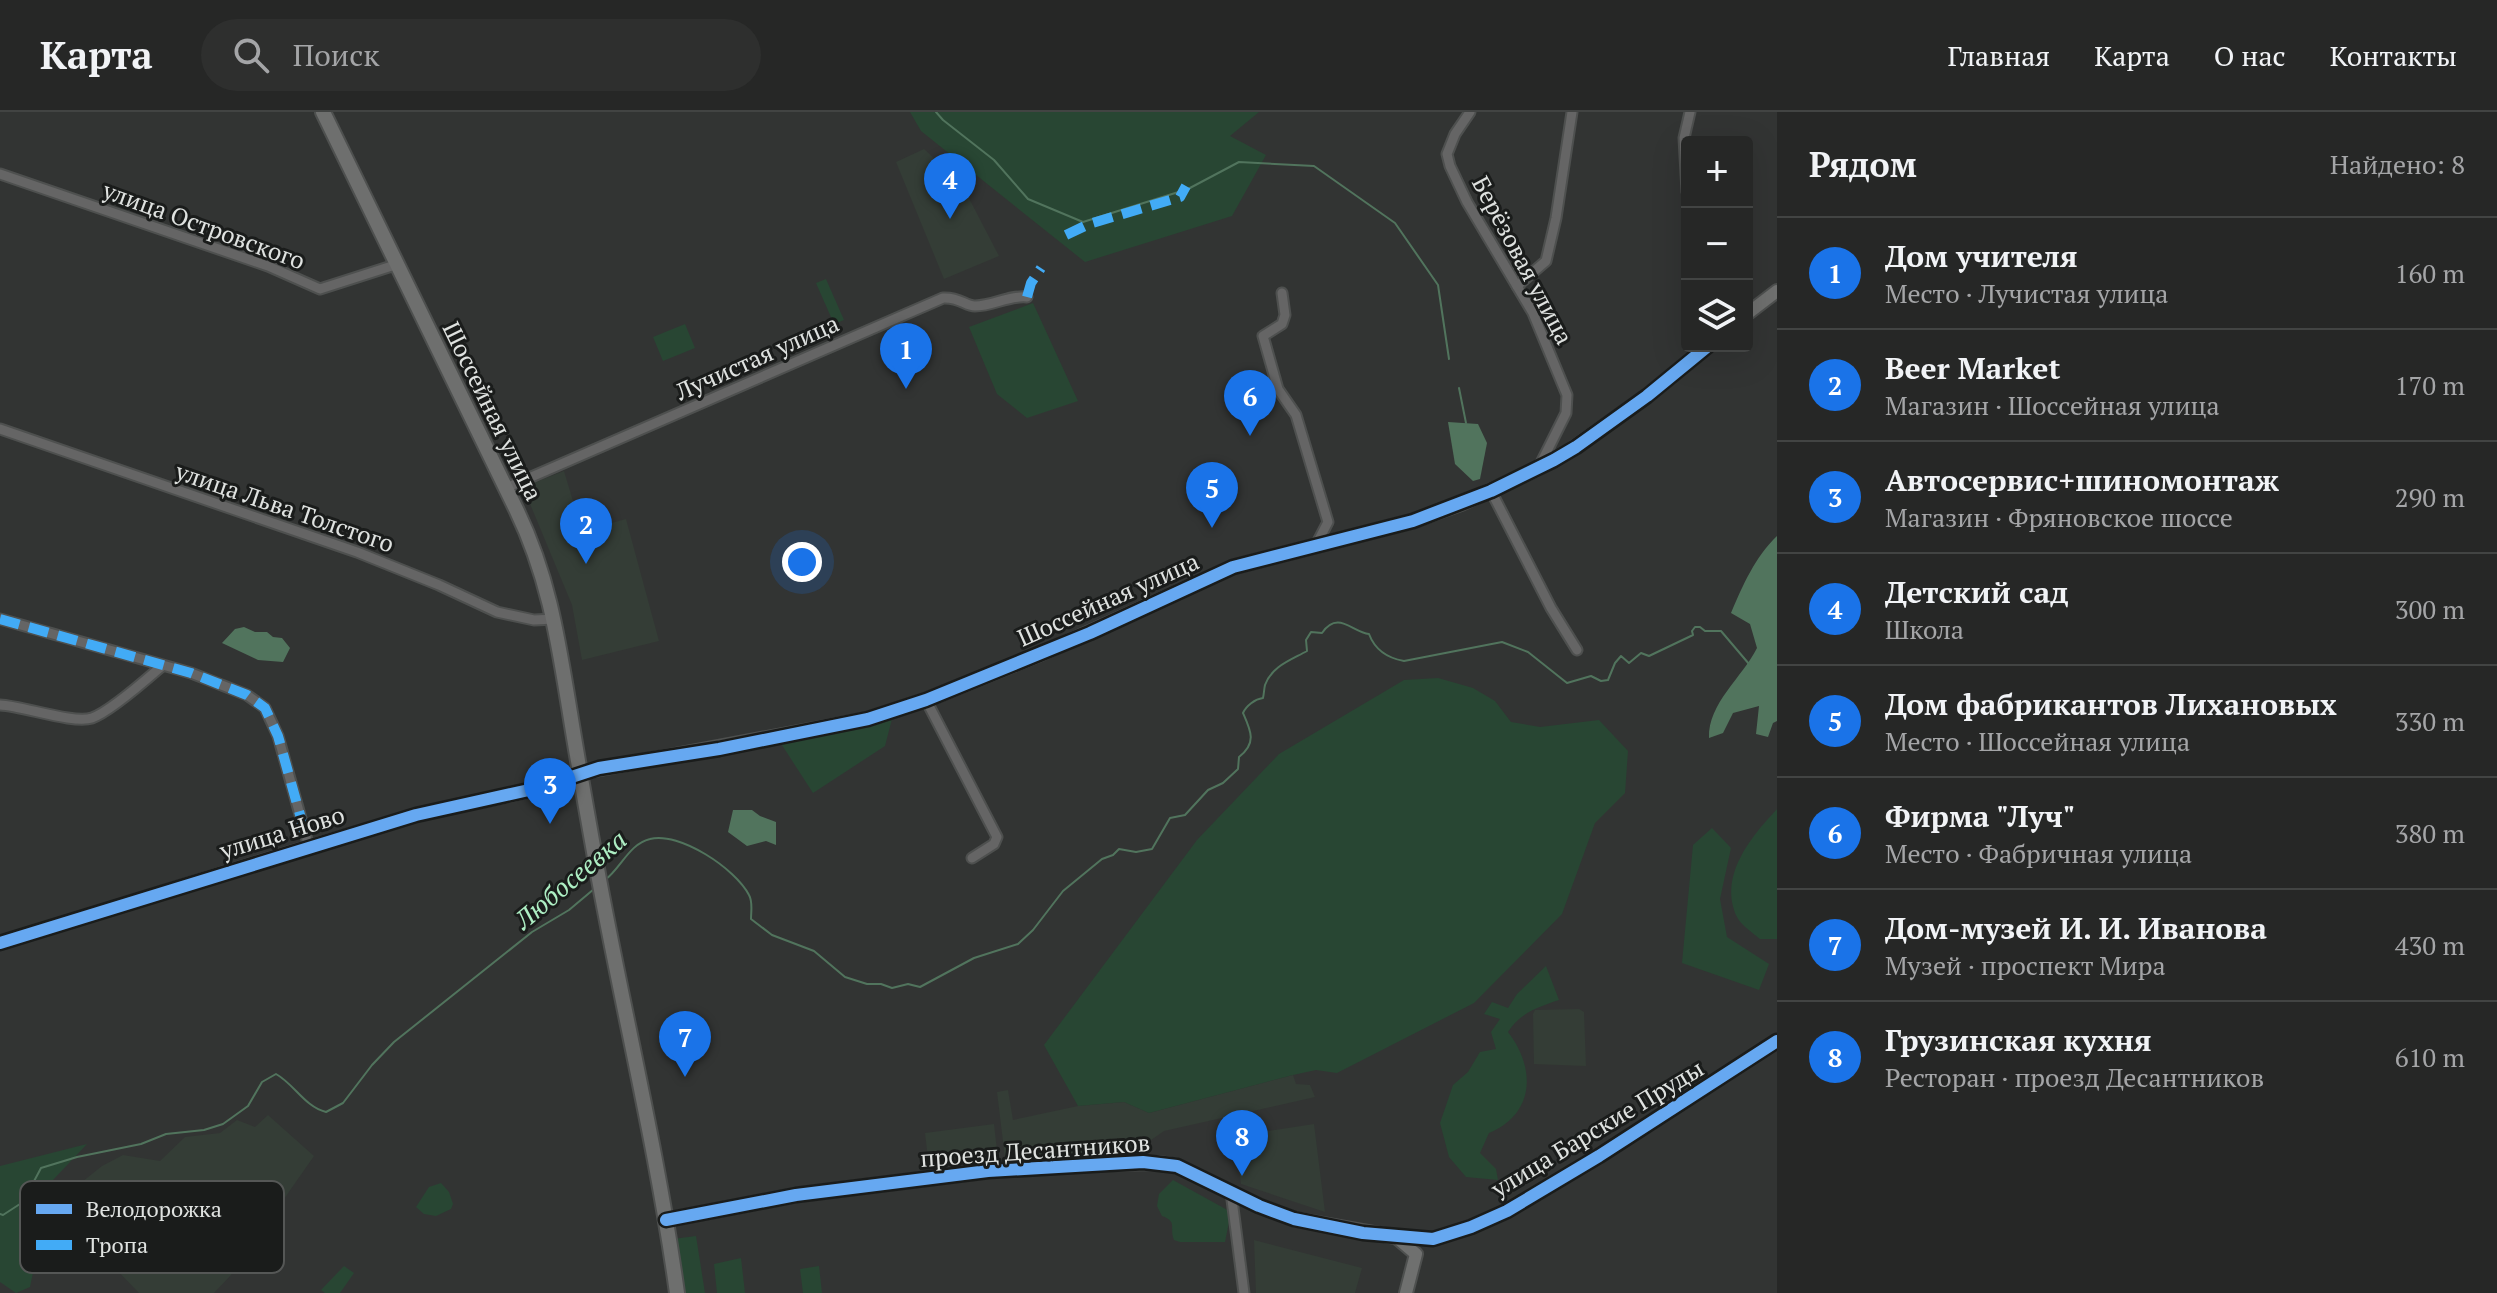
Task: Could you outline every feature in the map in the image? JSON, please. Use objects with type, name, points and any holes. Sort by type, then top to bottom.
[{"type":"main road","name":"Шоссейная улица","points":[[323,112],[538,559],[555,619],[579,773]]},
{"type":"main road","points":[[579,773],[666,1220],[677,1293]]},
{"type":"street","name":"Берёзовая улица","points":[[1470,112],[1455,134],[1447,154],[1467,202],[1533,313],[1567,395],[1566,413],[1539,468]]},
{"type":"street","points":[[1517,286],[1546,261],[1556,218],[1572,112]]},
{"type":"street","points":[[1684,136],[1690,112]]},
{"type":"street","name":"улица Островского","points":[[0,174],[268,266],[320,289],[395,265]]},
{"type":"street","points":[[1753,309],[1777,291]]},
{"type":"street","points":[[1282,293],[1285,315],[1282,324],[1263,336],[1278,389],[1296,415],[1328,522],[1316,545]]},
{"type":"street","name":"Лучистая улица","points":[[506,488],[943,298],[959,299],[976,306],[1017,296],[1027,297]]},
{"type":"street","name":"Шоссейная улица","points":[[579,773],[868,719],[926,700],[1090,633],[1233,567],[1413,521],[1491,491],[1569,451],[1647,396],[1694,352]]},
{"type":"street","name":"улица Льва Толстого","points":[[0,429],[357,552],[497,612],[534,620],[555,619]]},
{"type":"street","points":[[1558,432],[1569,451]]},
{"type":"street","points":[[1491,491],[1551,608],[1577,650]]},
{"type":"street","points":[[0,619],[191,673],[247,695],[265,708],[278,736],[309,847]]},
{"type":"street","points":[[0,705],[75,719],[91,718],[162,666]]},
{"type":"street","points":[[926,700],[997,837],[994,844],[972,858]]},
{"type":"street","name":"улица Ново","points":[[0,943],[416,815],[538,788],[568,780],[579,773]]},
{"type":"street","name":"улица Барские Пруды","points":[[1433,1239],[1507,1211],[1777,1041]]},
{"type":"street","name":"проезд Десантников","points":[[666,1220],[828,1191],[988,1171],[1143,1162],[1177,1166],[1294,1219],[1396,1237]]},
{"type":"street","points":[[1231,1192],[1244,1293]]},
{"type":"street","points":[[1396,1237],[1433,1239]]},
{"type":"street","points":[[1396,1237],[1416,1254]]},
{"type":"street","points":[[1406,1293],[1416,1254],[1433,1239]]},
{"type":"shaded area","points":[[910,112],[1259,112],[1230,136],[1266,155],[1232,216],[1085,262],[921,131]]},
{"type":"shaded area","points":[[924,149],[961,183],[999,256],[944,279],[896,162]]},
{"type":"shaded area","points":[[826,279],[844,320],[834,324],[816,283]]},
{"type":"shaded area","points":[[1033,303],[1078,401],[1027,418],[997,394],[969,327]]},
{"type":"shaded area","points":[[685,324],[695,348],[663,361],[653,337]]},
{"type":"shaded area","points":[[1448,422],[1478,424],[1487,443],[1480,479],[1473,481],[1455,464]]},
{"type":"shaded area","points":[[564,471],[582,531],[626,519],[659,641],[582,660],[572,605],[523,487]]},
{"type":"shaded area","points":[[1777,536],[1777,721],[1773,723],[1768,737],[1756,734],[1759,706],[1733,713],[1723,733],[1709,738],[1714,713],[1757,648],[1750,624],[1731,613],[1756,562]]},
{"type":"shaded area","points":[[244,627],[282,638],[290,648],[283,662],[258,660],[222,643],[235,629]]},
{"type":"shaded area","points":[[1438,678],[1473,688],[1495,701],[1511,722],[1540,727],[1599,720],[1628,751],[1625,793],[1595,823],[1562,914],[1474,1003],[1337,1073],[1316,1070],[1149,1113],[1124,1102],[1078,1106],[1044,1045],[1197,840],[1279,754],[1404,680]]},
{"type":"shaded area","points":[[893,715],[885,746],[813,793],[780,742],[845,731]]},
{"type":"shaded area","points":[[1777,809],[1777,939],[1760,939],[1737,917],[1732,902],[1732,887],[1740,858]]},
{"type":"shaded area","points":[[733,810],[752,810],[776,822],[776,845],[766,841],[747,846],[728,832]]},
{"type":"shaded area","points":[[1712,828],[1731,848],[1720,899],[1727,937],[1769,964],[1759,990],[1682,963],[1693,845]]},
{"type":"shaded area","points":[[1546,966],[1559,1000],[1524,1015],[1508,1032],[1523,1060],[1526,1089],[1523,1102],[1504,1125],[1489,1133],[1480,1153],[1496,1169],[1498,1180],[1466,1177],[1449,1157],[1440,1123],[1453,1085],[1468,1072],[1480,1052],[1496,1049],[1491,1032],[1500,1019],[1484,1014],[1492,1002],[1508,1008],[1517,994]]},
{"type":"shaded area","points":[[1579,1009],[1584,1012],[1586,1066],[1534,1064],[1535,1010]]},
{"type":"shaded area","points":[[1293,1075],[1296,1084],[1310,1085],[1315,1097],[1164,1131],[1138,1149],[1005,1158],[997,1092],[1008,1090],[1013,1120],[1078,1106],[1124,1102],[1149,1113]]},
{"type":"shaded area","points":[[268,1115],[314,1156],[284,1199],[284,1181],[83,1181],[123,1155],[160,1161],[185,1137],[220,1133],[237,1120],[255,1127]]},
{"type":"shaded area","points":[[994,1124],[997,1150],[928,1159],[925,1133]]},
{"type":"shaded area","points":[[1314,1124],[1325,1212],[1241,1184],[1235,1136]]},
{"type":"shaded area","points":[[87,1144],[52,1181],[20,1181],[20,1273],[33,1273],[30,1287],[16,1293],[0,1282],[0,1166]]},
{"type":"shaded area","points":[[1173,1180],[1231,1212],[1225,1242],[1174,1240],[1172,1223],[1162,1216],[1157,1206],[1159,1194]]},
{"type":"shaded area","points":[[441,1183],[449,1192],[453,1204],[451,1209],[436,1216],[424,1214],[416,1207],[429,1187]]},
{"type":"shaded area","points":[[696,1236],[705,1293],[680,1293],[673,1239]]},
{"type":"shaded area","points":[[1254,1240],[1362,1268],[1355,1293],[1256,1293]]},
{"type":"shaded area","points":[[741,1258],[745,1293],[717,1293],[714,1264]]},
{"type":"shaded area","points":[[344,1266],[354,1273],[340,1293],[321,1290]]},
{"type":"shaded area","points":[[819,1266],[822,1293],[803,1293],[800,1269]]},
{"type":"shaded area","points":[[120,1273],[232,1273],[214,1293],[139,1293]]},
{"type":"waterway","points":[[936,112],[994,160],[1028,199],[1083,222],[1188,189],[1239,162],[1314,166],[1395,223],[1438,285],[1449,359]]},
{"type":"waterway","points":[[1459,388],[1466,423]]},
{"type":"waterway","name":"Любосеевка","points":[[605,880],[636,846],[650,839],[662,838],[691,846],[732,874],[750,898],[751,919],[772,935],[814,951],[845,977],[892,988],[908,984],[920,987],[974,958],[1018,944],[1063,891],[1102,859],[1119,849],[1136,852],[1152,849],[1170,818],[1185,815],[1208,790],[1223,783],[1238,769],[1239,757],[1248,747],[1251,736],[1243,713],[1251,703],[1263,698],[1265,685],[1272,673],[1307,651],[1306,640],[1311,632],[1322,633],[1334,623],[1369,634],[1382,652],[1404,661],[1502,642],[1528,652],[1567,683],[1591,676],[1601,681],[1608,680],[1621,656],[1629,663],[1641,653],[1649,656],[1693,635],[1695,627],[1705,631],[1721,631],[1749,664]]},
{"type":"waterway","name":"Любосеевка","points":[[34,1181],[41,1168],[77,1157],[141,1144],[166,1134],[204,1130],[223,1124],[248,1106],[262,1082],[276,1074],[306,1100],[326,1112],[343,1103],[394,1042],[532,932],[569,910],[594,889]]},
{"type":"waterway","name":"Любосеевка","points":[[0,1214],[20,1204]]},
{"type":"marked path","points":[[1066,235],[1089,224],[1180,197],[1186,186]]},
{"type":"marked path","points":[[1027,297],[1031,283],[1041,268]]},
{"type":"marked path","points":[[0,619],[191,673],[247,695],[265,708],[278,736],[309,847]]},
{"type":"cycle path","points":[[0,943],[416,815],[538,788],[599,768],[719,749],[868,719],[926,700],[1090,633],[1233,567],[1413,521],[1491,491],[1576,447],[1647,396],[1701,352]]},
{"type":"cycle path","points":[[666,1220],[796,1195],[988,1171],[1143,1162],[1177,1166],[1259,1206],[1294,1219],[1363,1233],[1433,1239],[1507,1211],[1599,1156],[1777,1041]]},
{"type":"place","name":"Детский сад","points":[[950,219]]},
{"type":"place","name":"Дом учителя","points":[[906,389]]},
{"type":"place","name":"Фирма \"Луч\"","points":[[1250,436]]},
{"type":"place","name":"Дом фабрикантов Лихановых","points":[[1212,528]]},
{"type":"place","name":"Beer Market","points":[[586,564]]},
{"type":"place","name":"Автосервис+шиномонтаж","points":[[550,824]]},
{"type":"place","name":"Дом-музей И. И. Иванова","points":[[685,1077]]},
{"type":"place","name":"Грузинская кухня","points":[[1242,1176]]}]
